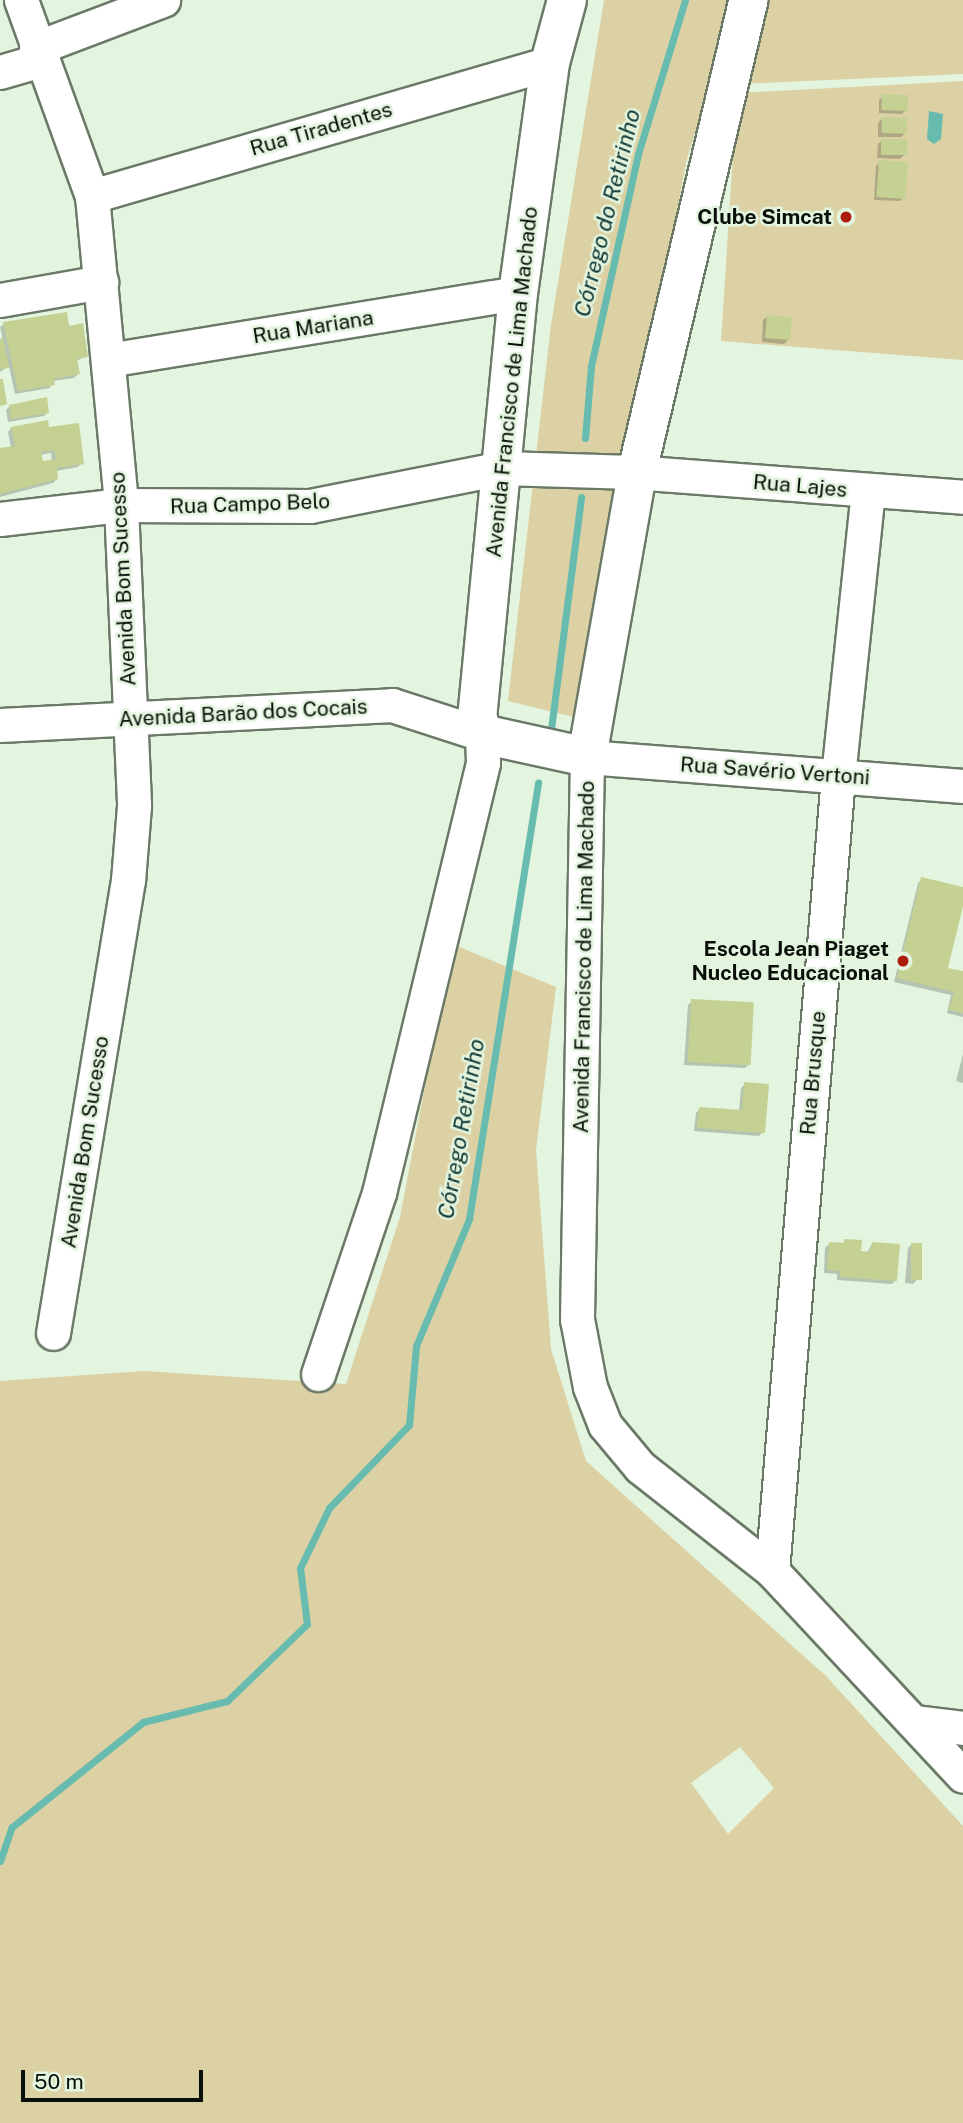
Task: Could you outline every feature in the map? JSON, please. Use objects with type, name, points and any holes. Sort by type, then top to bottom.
[{"type":"main road","name":"Avenida Francisco de Lima Machado","points":[[482,734],[477,715],[518,293],[550,63],[567,0]]},
{"type":"main road","name":"Avenida Francisco de Lima Machado","points":[[587,757],[637,472],[749,0]]},
{"type":"main road","points":[[482,734],[587,757]]},
{"type":"street","name":"Avenida Bom Sucesso","points":[[21,0],[92,196],[121,505],[134,806],[128,880],[53,1333]]},
{"type":"street","points":[[0,72],[163,0]]},
{"type":"street","name":"Rua Tiradentes","points":[[92,196],[550,63]]},
{"type":"street","points":[[0,300],[101,282]]},
{"type":"street","name":"Rua Mariana","points":[[108,360],[518,293]]},
{"type":"street","name":"Rua Campo Belo","points":[[0,519],[121,505],[310,506],[502,468],[637,472]]},
{"type":"street","name":"Rua Lajes","points":[[637,472],[963,497]]},
{"type":"street","name":"Rua Brusque","points":[[772,1571],[838,776],[868,491]]},
{"type":"street","name":"Avenida Barão dos Cocais","points":[[0,725],[392,705],[482,734]]},
{"type":"street","name":"Avenida Francisco de Lima Machado","points":[[318,1374],[379,1193],[483,763],[482,734]]},
{"type":"street","name":"Avenida Francisco de Lima Machado","points":[[587,757],[577,1319],[590,1387],[605,1425],[640,1466],[772,1571],[963,1776]]},
{"type":"street","name":"Rua Savério Vertoni","points":[[587,757],[963,786]]},
{"type":"street","points":[[914,1722],[963,1728]]},
{"type":"shaded area","points":[[604,0],[736,0],[687,159],[578,718],[508,701],[551,325]]},
{"type":"shaded area","points":[[758,0],[963,0],[963,74],[739,84]]},
{"type":"shaded area","name":"Clube Simcat","points":[[963,81],[963,360],[721,341],[737,93]]},
{"type":"shaded area","points":[[452,944],[556,987],[536,1150],[551,1349],[586,1461],[826,1676],[963,1826],[963,2123],[0,2123],[0,1381],[144,1371],[346,1384],[400,1217]],"holes":[[[740,1747],[774,1788],[728,1834],[691,1783]]]},
{"type":"water","points":[[929,111],[943,114],[941,139],[934,144],[927,139]]},
{"type":"building","points":[[882,94],[908,95],[907,111],[881,110]]},
{"type":"building","points":[[882,117],[907,118],[906,134],[881,133]]},
{"type":"building","points":[[881,139],[907,139],[907,155],[881,155]]},
{"type":"building","points":[[879,160],[908,162],[905,199],[876,197]]},
{"type":"building","points":[[67,312],[69,326],[83,323],[88,357],[77,359],[80,374],[54,379],[55,385],[18,391],[3,322]]},
{"type":"building","points":[[767,315],[792,317],[790,340],[765,338]]},
{"type":"building","points":[[3,338],[9,368],[0,369],[0,339]]},
{"type":"building","points":[[0,379],[3,379],[7,404],[0,406]]},
{"type":"building","points":[[47,397],[49,413],[11,419],[9,405]]},
{"type":"building","points":[[48,420],[49,427],[79,423],[84,464],[57,468],[58,479],[0,494],[0,448],[15,446],[11,427]],"holes":[[[54,450],[56,459],[43,461],[41,452]]]},
{"type":"building","points":[[921,877],[963,887],[963,906],[948,968],[963,971],[963,1013],[949,1010],[954,992],[897,978]]},
{"type":"building","points":[[691,999],[754,1002],[751,1065],[688,1062]]},
{"type":"building","points":[[744,1082],[769,1084],[765,1133],[697,1128],[699,1107],[742,1110]]},
{"type":"building","points":[[844,1239],[862,1240],[861,1251],[870,1252],[872,1242],[900,1244],[897,1281],[840,1277],[840,1271],[827,1270],[829,1242],[844,1243]]},
{"type":"building","points":[[911,1243],[922,1243],[922,1280],[911,1280]]},
{"type":"waterway","name":"Córrego do Retirinho","points":[[585,438],[591,366],[638,154],[685,0]]},
{"type":"waterway","points":[[551,729],[581,497]]},
{"type":"waterway","name":"Córrego Retirinho","points":[[0,1861],[12,1827],[143,1722],[227,1701],[307,1624],[300,1568],[329,1508],[409,1425],[416,1346],[469,1219],[538,782]]},
{"type":"place","name":"Clube Simcat","points":[[846,217]]},
{"type":"place","name":"Escola Jean Piaget Nucleo Educacional","points":[[903,961]]}]
